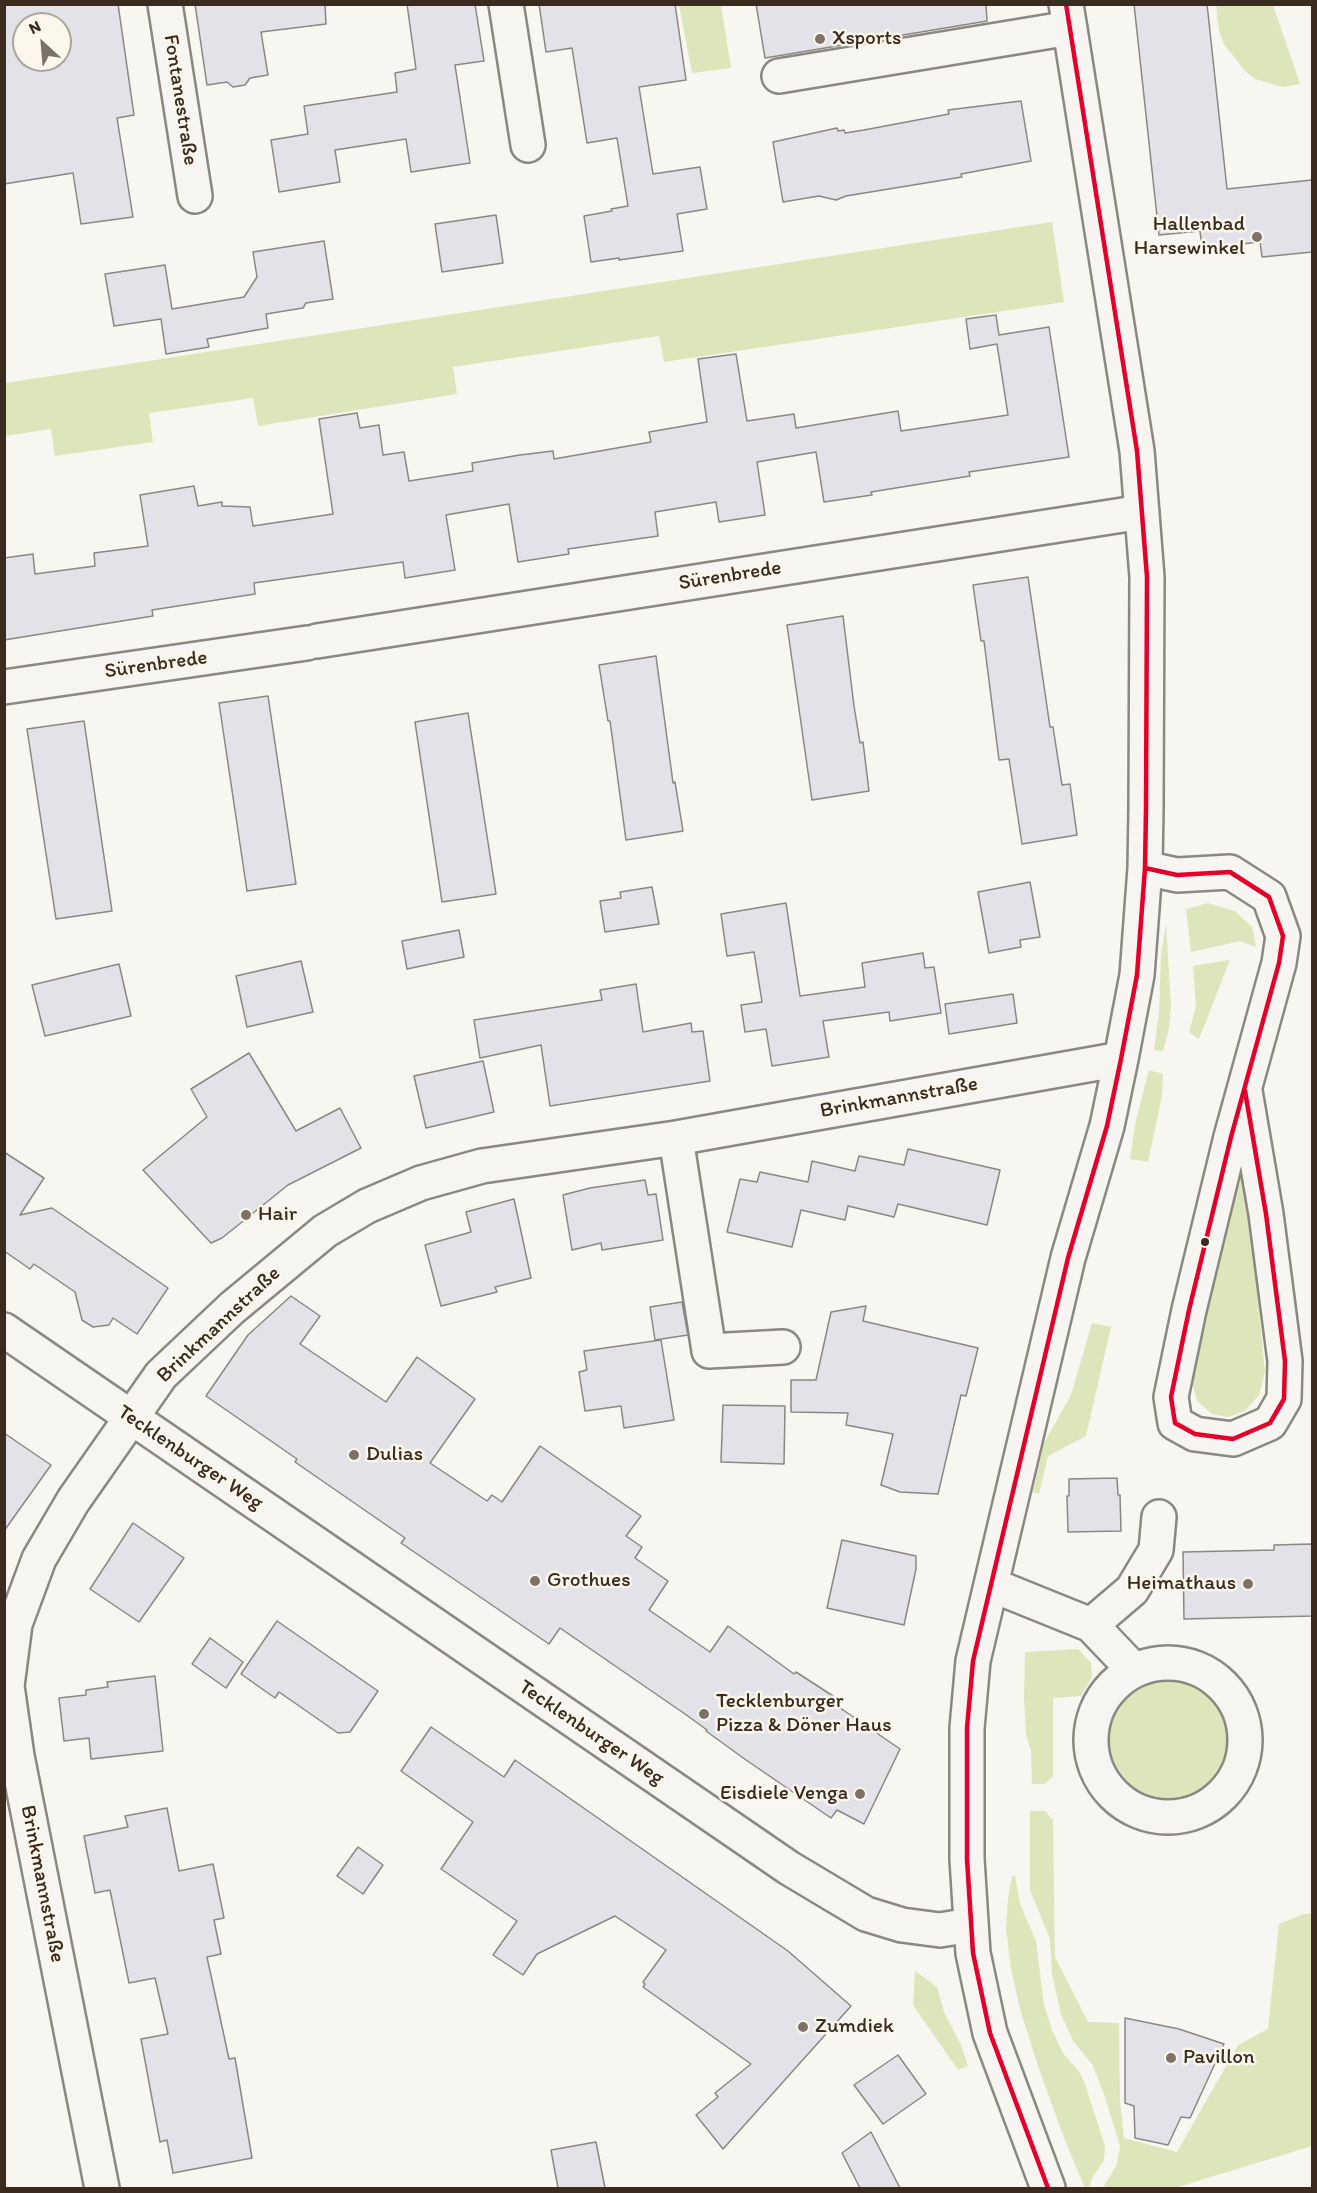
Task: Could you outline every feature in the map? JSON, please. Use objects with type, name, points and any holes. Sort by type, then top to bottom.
[{"type":"street","name":"Fontanestraße","points":[[165,4],[195,196]]},
{"type":"street","points":[[506,4],[528,145]]},
{"type":"street","points":[[779,76],[1068,16],[1137,451],[1147,577],[1144,868],[1137,975],[1107,1126],[1068,1258],[973,1660],[967,1728],[967,1859],[973,1953],[990,2033],[1048,2188]]},
{"type":"street","name":"Sürenbrede","points":[[4,687],[312,642],[1142,512]]},
{"type":"street","points":[[1144,868],[1177,874],[1230,872],[1269,897],[1283,936],[1279,963],[1245,1091],[1189,1310],[1171,1397],[1175,1423],[1195,1434],[1233,1439],[1270,1423],[1284,1399],[1285,1361],[1266,1214],[1245,1091]]},
{"type":"street","name":"Brinkmannstraße","points":[[102,2188],[16,1756],[7,1686],[15,1624],[39,1559],[73,1501],[161,1375],[232,1308],[325,1231],[367,1206],[421,1183],[482,1166],[676,1138],[1121,1059]]},
{"type":"street","points":[[676,1138],[709,1351],[783,1347]]},
{"type":"street","name":"Tecklenburger Weg","points":[[4,1330],[799,1874],[866,1914],[902,1925],[940,1929],[970,1925]]},
{"type":"street","points":[[1091,1625],[1132,1590],[1156,1550],[1159,1517]]},
{"type":"street","points":[[992,1585],[1091,1625],[1133,1669]]},
{"type":"street","points":[[1182,1662],[1227,1686],[1236,1703],[1246,1735],[1243,1767],[1227,1793],[1202,1812],[1171,1818],[1138,1813],[1112,1794],[1092,1759],[1092,1722],[1108,1687],[1133,1669],[1182,1662]]},
{"type":"green space","points":[[679,5],[721,5],[731,68],[692,73]]},
{"type":"green space","points":[[1216,5],[1273,5],[1300,84],[1282,87],[1255,79],[1245,71],[1224,44],[1219,31]]},
{"type":"green space","points":[[1052,222],[1064,302],[664,362],[659,336],[453,367],[457,394],[258,426],[253,398],[149,413],[153,442],[55,456],[51,429],[5,436],[5,383]]},
{"type":"green space","points":[[1208,903],[1235,911],[1252,927],[1256,947],[1240,941],[1191,952],[1186,909]]},
{"type":"green space","points":[[1166,924],[1171,1006],[1169,1028],[1163,1051],[1154,1050],[1159,1013],[1161,954]]},
{"type":"green space","points":[[1230,960],[1199,1039],[1189,1032],[1196,1006],[1193,966]]},
{"type":"green space","points":[[1149,1070],[1163,1074],[1162,1096],[1148,1162],[1130,1159],[1136,1120]]},
{"type":"green space","points":[[1243,1149],[1265,1372],[1259,1395],[1245,1411],[1228,1417],[1212,1414],[1197,1401],[1192,1381]]},
{"type":"green space","points":[[1092,1323],[1111,1327],[1086,1436],[1048,1456],[1039,1494],[1033,1492],[1044,1443],[1071,1395]]},
{"type":"green space","points":[[1078,1649],[1091,1663],[1092,1677],[1081,1696],[1053,1698],[1053,1776],[1045,1784],[1032,1784],[1031,1751],[1026,1735],[1025,1652]]},
{"type":"green space","points":[[1168,1679],[1191,1683],[1211,1697],[1225,1717],[1229,1740],[1225,1763],[1211,1783],[1191,1797],[1168,1801],[1145,1797],[1125,1783],[1111,1763],[1107,1740],[1111,1717],[1125,1697],[1145,1683]]},
{"type":"green space","points":[[1030,1811],[1045,1811],[1053,1820],[1055,1957],[1088,2022],[1119,2023],[1120,2102],[1124,2138],[1177,2152],[1238,2045],[1268,2029],[1279,1924],[1312,1913],[1312,2146],[1175,2188],[1103,2188],[1117,2164],[1120,2146],[1092,2064],[1073,2041],[1061,2014],[1052,1974],[1050,1939],[1030,1890]]},
{"type":"green space","points":[[1012,1876],[1015,1876],[1020,1904],[1036,1941],[1044,2005],[1052,2030],[1063,2053],[1080,2073],[1105,2146],[1104,2160],[1092,2178],[1089,2188],[1085,2188],[1064,2138],[1020,2009],[1011,1969],[1006,1928]]},
{"type":"green space","points":[[915,1971],[937,1987],[944,2012],[961,2045],[968,2066],[958,2070],[913,2005]]},
{"type":"building","points":[[4,4],[118,4],[134,115],[117,118],[133,217],[81,224],[73,173],[4,184]]},
{"type":"building","points":[[195,4],[325,4],[326,24],[261,32],[268,75],[250,78],[245,85],[233,87],[227,82],[207,85]]},
{"type":"building","points":[[407,4],[475,4],[484,61],[455,65],[470,163],[411,172],[406,139],[335,150],[340,182],[279,192],[271,140],[308,134],[304,106],[397,92],[395,73],[416,69]]},
{"type":"building","points":[[539,4],[675,4],[686,80],[639,87],[653,174],[700,167],[707,209],[677,214],[683,251],[591,262],[584,216],[628,206],[617,138],[587,143],[572,48],[546,52]]},
{"type":"building","name":"Xsports","points":[[756,4],[986,4],[987,21],[765,58]]},
{"type":"building","points":[[1134,4],[1207,4],[1227,189],[1312,180],[1312,252],[1262,257],[1260,242],[1202,248],[1200,231],[1159,235]]},
{"type":"building","points":[[1021,101],[1031,161],[961,174],[962,177],[846,196],[836,200],[819,196],[783,202],[773,142],[837,128],[838,131],[844,130],[845,133],[949,114],[948,110]]},
{"type":"building","points":[[496,215],[503,263],[442,272],[435,224]]},
{"type":"building","points":[[324,241],[333,299],[306,303],[303,308],[266,314],[268,328],[207,339],[209,347],[166,354],[161,319],[114,326],[105,274],[165,265],[172,309],[244,297],[257,277],[253,252]]},
{"type":"building","points":[[996,315],[999,335],[1049,327],[1069,457],[969,472],[970,476],[824,502],[816,452],[757,462],[765,515],[719,522],[716,502],[655,512],[658,536],[568,549],[569,554],[518,562],[509,504],[446,515],[455,570],[405,578],[403,562],[254,583],[255,594],[152,610],[153,616],[4,640],[4,558],[33,554],[35,574],[95,566],[94,553],[148,546],[140,495],[194,486],[198,506],[222,502],[222,506],[250,507],[253,526],[333,514],[319,419],[357,413],[360,428],[379,425],[383,455],[404,452],[409,481],[473,471],[472,463],[520,455],[553,451],[554,459],[651,442],[649,432],[707,422],[698,359],[736,354],[747,421],[794,414],[796,428],[898,411],[901,431],[1008,415],[997,344],[970,349],[966,319]]},
{"type":"building","points":[[1028,577],[1050,727],[1053,727],[1062,785],[1070,784],[1077,835],[1022,844],[1009,759],[999,760],[984,641],[981,641],[973,585]]},
{"type":"building","points":[[843,616],[854,706],[860,743],[863,742],[869,791],[812,800],[787,625]]},
{"type":"building","points":[[656,656],[673,783],[675,782],[683,831],[626,840],[610,721],[608,721],[599,665]]},
{"type":"building","points":[[268,696],[296,884],[247,891],[219,703]]},
{"type":"building","points":[[468,713],[496,894],[442,902],[415,722]]},
{"type":"building","points":[[84,721],[112,911],[56,919],[27,729]]},
{"type":"building","points":[[1030,882],[1040,937],[1020,940],[1021,947],[989,953],[978,892]]},
{"type":"building","points":[[652,887],[659,924],[605,932],[600,901],[621,898],[620,892]]},
{"type":"building","points":[[786,903],[800,996],[865,987],[862,963],[923,953],[925,968],[934,967],[941,1013],[890,1021],[889,1012],[823,1021],[829,1057],[772,1066],[766,1029],[745,1032],[741,1005],[762,1002],[754,952],[727,956],[721,914]]},
{"type":"building","points":[[459,930],[464,957],[407,969],[402,941]]},
{"type":"building","points":[[301,961],[313,1012],[247,1027],[236,976]]},
{"type":"building","points":[[119,964],[131,1016],[45,1036],[32,985]]},
{"type":"building","points":[[636,984],[643,1032],[691,1023],[692,1032],[703,1031],[710,1081],[550,1106],[541,1045],[480,1058],[474,1020],[602,1000],[600,990]]},
{"type":"building","points":[[1013,994],[1017,1023],[949,1034],[945,1004]]},
{"type":"building","points":[[249,1053],[296,1131],[340,1108],[361,1148],[288,1185],[222,1238],[211,1243],[143,1170],[207,1117],[191,1089]]},
{"type":"building","points":[[483,1061],[494,1112],[426,1128],[414,1076]]},
{"type":"building","points":[[908,1149],[1000,1170],[987,1225],[898,1204],[894,1217],[848,1206],[845,1220],[801,1210],[792,1247],[727,1232],[740,1179],[757,1182],[760,1172],[808,1182],[812,1161],[855,1171],[859,1156],[904,1165]]},
{"type":"building","points":[[4,1152],[44,1178],[20,1215],[52,1208],[168,1288],[137,1334],[113,1318],[109,1325],[93,1327],[82,1320],[75,1292],[34,1264],[30,1269],[4,1251]]},
{"type":"building","points":[[645,1180],[648,1195],[656,1194],[663,1240],[602,1250],[601,1243],[572,1250],[563,1195],[590,1188]]},
{"type":"building","points":[[514,1199],[531,1278],[495,1287],[497,1292],[441,1306],[425,1245],[471,1232],[466,1212]]},
{"type":"building","points":[[291,1296],[320,1316],[300,1344],[386,1402],[417,1357],[475,1399],[430,1463],[487,1501],[492,1495],[502,1502],[540,1446],[641,1516],[626,1536],[642,1547],[635,1558],[668,1581],[649,1610],[710,1652],[728,1626],[794,1674],[796,1672],[833,1696],[830,1701],[900,1749],[864,1824],[837,1810],[831,1818],[560,1628],[549,1644],[401,1543],[405,1538],[295,1462],[297,1459],[206,1396],[248,1335]]},
{"type":"building","points":[[682,1302],[688,1335],[655,1340],[650,1307]]},
{"type":"building","points":[[866,1306],[863,1321],[978,1348],[966,1396],[961,1395],[938,1494],[900,1492],[881,1485],[893,1434],[846,1425],[848,1413],[791,1412],[791,1380],[816,1380],[831,1312]]},
{"type":"building","points":[[661,1340],[674,1420],[624,1428],[621,1406],[585,1411],[579,1372],[587,1370],[584,1351]]},
{"type":"building","points":[[723,1405],[785,1406],[784,1464],[721,1462]]},
{"type":"building","points":[[4,1433],[51,1465],[4,1531]]},
{"type":"building","points":[[1117,1478],[1121,1531],[1068,1532],[1069,1479]]},
{"type":"building","points":[[133,1523],[184,1558],[139,1622],[90,1589]]},
{"type":"building","points":[[842,1540],[916,1556],[916,1569],[904,1625],[827,1608]]},
{"type":"building","name":"Heimathaus","points":[[1312,1544],[1312,1616],[1184,1619],[1183,1552],[1274,1550],[1274,1545]]},
{"type":"building","points":[[277,1621],[378,1691],[350,1732],[338,1733],[279,1692],[275,1698],[241,1674]]},
{"type":"building","points":[[210,1638],[243,1662],[226,1688],[192,1664]]},
{"type":"building","points":[[155,1676],[163,1751],[91,1759],[89,1738],[64,1741],[59,1698],[86,1695],[86,1690],[108,1687],[107,1682]]},
{"type":"building","points":[[431,1727],[504,1777],[515,1760],[788,1951],[851,2006],[723,2149],[696,2115],[718,2097],[715,2093],[751,2064],[643,1987],[645,1984],[643,1982],[666,1950],[615,1916],[537,1954],[523,1975],[493,1955],[517,1921],[441,1869],[473,1822],[401,1771]]},
{"type":"building","points":[[167,1808],[179,1871],[213,1864],[224,1918],[214,1920],[221,1954],[207,1957],[229,2059],[235,2058],[252,2158],[173,2173],[167,2140],[160,2142],[141,2039],[168,2034],[155,1978],[129,1983],[110,1890],[95,1893],[84,1836],[128,1827],[125,1816]]},
{"type":"building","points":[[358,1847],[383,1865],[363,1894],[337,1876]]},
{"type":"building","name":"Pavillon","points":[[1125,2018],[1179,2029],[1224,2044],[1190,2118],[1181,2117],[1168,2145],[1135,2138],[1134,2106],[1125,2103]]},
{"type":"building","points":[[898,2055],[926,2094],[883,2124],[854,2085]]},
{"type":"building","points":[[871,2132],[900,2188],[860,2188],[842,2153]]},
{"type":"building","points":[[596,2142],[605,2188],[558,2188],[551,2150]]},
{"type":"transit line","points":[[1048,2188],[990,2033],[973,1953],[967,1859],[967,1728],[973,1661],[1068,1258],[1107,1126],[1121,1059],[1137,975],[1145,868],[1146,809],[1147,577],[1137,451],[1066,4]]},
{"type":"transit line","points":[[1145,868],[1177,875],[1230,872],[1269,897],[1283,936],[1279,963],[1231,1137],[1189,1310],[1171,1397],[1175,1423],[1195,1434],[1233,1439],[1270,1423],[1284,1399],[1285,1361],[1266,1214],[1245,1091]]},
{"type":"place","name":"Xsports","points":[[820,39]]},
{"type":"place","name":"Hallenbad Harsewinkel","points":[[1257,237]]},
{"type":"place","name":"Hair","points":[[246,1215]]},
{"type":"place","name":"Dulias","points":[[354,1455]]},
{"type":"place","name":"Grothues","points":[[535,1581]]},
{"type":"place","name":"Heimathaus","points":[[1248,1584]]},
{"type":"place","name":"Tecklenburger Pizza & Döner Haus","points":[[704,1714]]},
{"type":"place","name":"Eisdiele Venga","points":[[860,1794]]},
{"type":"place","name":"Zumdiek","points":[[803,2027]]},
{"type":"place","name":"Pavillon","points":[[1171,2058]]}]
